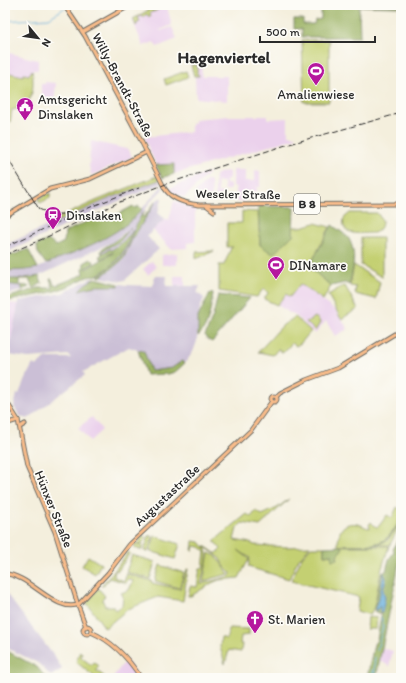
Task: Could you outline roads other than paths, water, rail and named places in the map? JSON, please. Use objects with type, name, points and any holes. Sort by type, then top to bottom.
[{"type":"main road","points":[[83,32],[131,5]]},
{"type":"main road","name":"Willy-Brandt-Straße","points":[[65,7],[83,32],[148,152],[160,178]]},
{"type":"main road","points":[[139,157],[143,150],[143,145]]},
{"type":"main road","points":[[5,216],[50,189],[90,179],[148,152]]},
{"type":"main road","name":"Weseler Straße","points":[[160,178],[167,191],[175,199],[194,204],[401,204]]},
{"type":"main road","points":[[206,205],[214,211]]},
{"type":"main road","name":"Augustastraße","points":[[78,605],[86,599],[130,544],[251,430],[272,401],[272,397],[276,397],[280,393],[306,380],[338,368],[401,330]]},
{"type":"main road","name":"Hünxer Straße","points":[[5,399],[18,420],[25,466],[55,532],[86,627]]},
{"type":"main road","points":[[5,424],[18,420]]},
{"type":"main road","points":[[20,427],[25,424]]},
{"type":"main road","points":[[5,574],[15,576],[56,601],[69,605],[78,605]]},
{"type":"main road","points":[[69,605],[74,603],[75,597],[79,600],[86,599]]},
{"type":"main road","points":[[91,632],[90,627],[86,627],[84,630],[85,633],[88,634],[91,632],[98,635],[122,653],[135,668],[141,678]]},
{"type":"water","points":[[384,573],[386,579],[383,589],[385,598],[382,613],[380,612],[380,606],[376,611],[376,607]]},
{"type":"waterway","points":[[5,21],[49,18],[69,5]]},
{"type":"waterway","points":[[377,650],[383,626],[381,617]]},
{"type":"waterway","points":[[374,678],[375,657]]},
{"type":"waterway","points":[[371,678],[374,669]]},
{"type":"tram line","points":[[5,154],[39,209],[53,214],[68,213]]},
{"type":"railway","points":[[5,255],[45,238],[117,203],[166,184],[286,145],[401,113]]},
{"type":"railway","points":[[5,247],[93,206],[139,188]]},
{"type":"place","name":"Amalienwiese","points":[[316,86]]},
{"type":"place","name":"Amtsgericht Dinslaken","points":[[25,121]]},
{"type":"place","name":"Dinslaken","points":[[53,230]]},
{"type":"place","name":"DINamare","points":[[276,280]]},
{"type":"place","name":"St. Marien","points":[[255,634]]},
{"type":"district","name":"Hagenviertel","points":[[224,57]]}]
